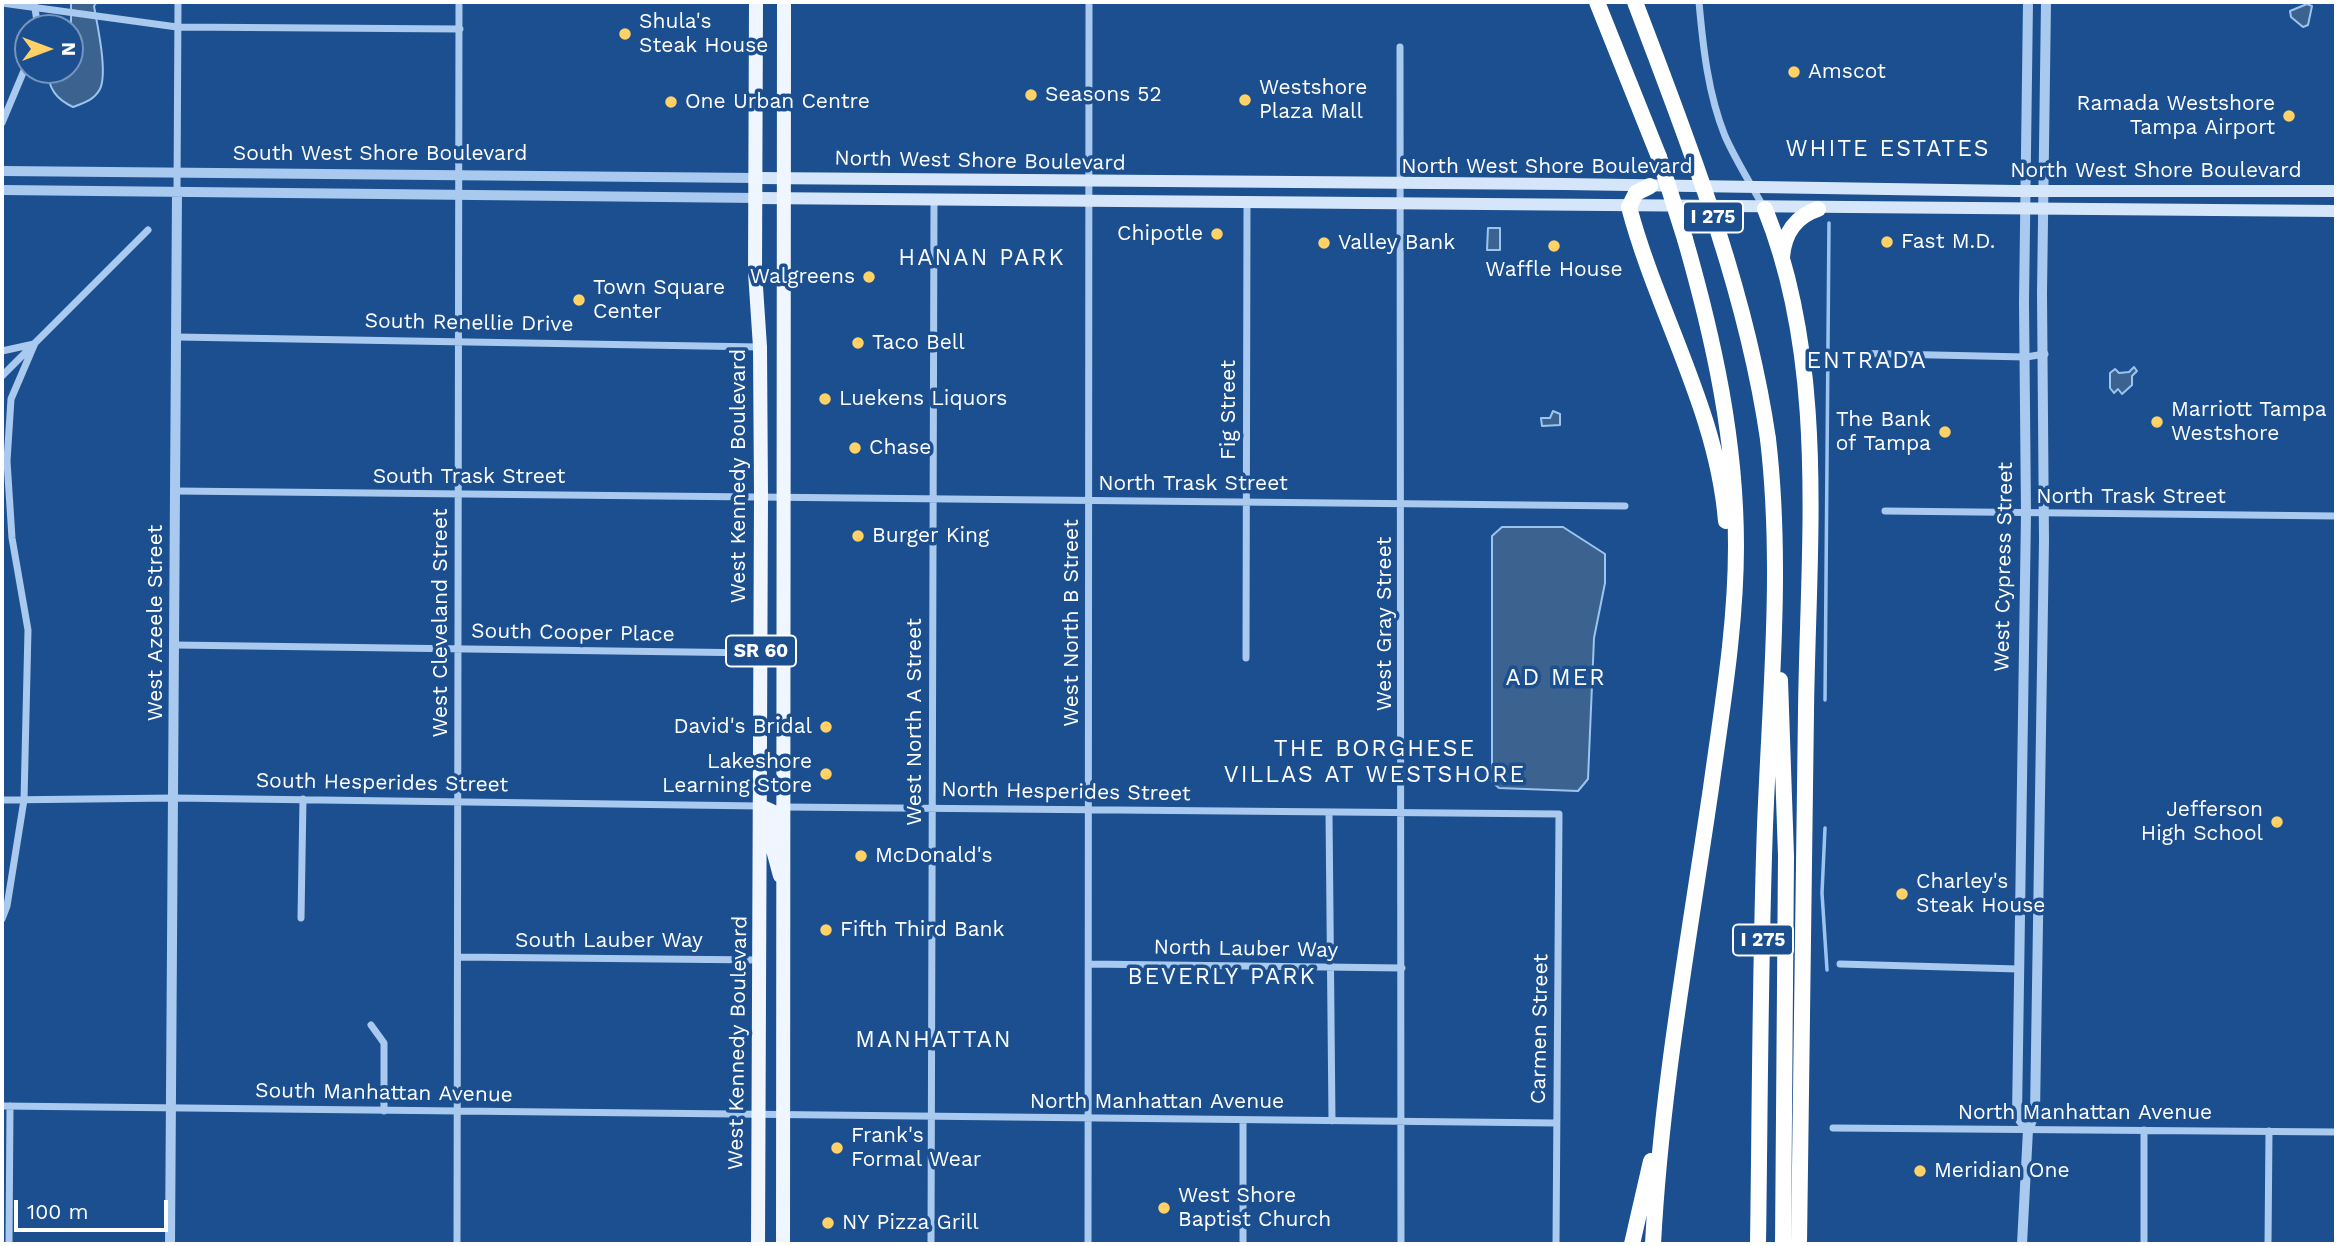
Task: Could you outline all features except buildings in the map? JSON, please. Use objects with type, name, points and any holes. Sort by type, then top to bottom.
[{"type":"highway","name":"I 275","points":[[1597,2],[1658,158],[1685,239],[1718,369],[1733,470],[1735,586],[1728,668],[1665,1101],[1654,1244]]},
{"type":"highway","name":"I 275","points":[[1635,2],[1694,160],[1729,269],[1753,354],[1768,439],[1774,504],[1775,576],[1763,883],[1758,1244]]},
{"type":"highway","points":[[1650,186],[1636,193],[1629,207],[1699,399],[1718,468],[1725,507],[1731,585],[1728,668]]},
{"type":"highway","points":[[1765,209],[1782,260],[1798,331],[1809,475],[1799,1244]]},
{"type":"highway","points":[[1782,260],[1784,243],[1793,225],[1818,209]]},
{"type":"highway","points":[[1775,576],[1786,786],[1783,1244]]},
{"type":"highway","points":[[1632,1244],[1665,1101]]},
{"type":"main road","name":"West Kennedy Boulevard","points":[[755,2],[755,272],[760,347],[761,496],[758,1244]]},
{"type":"main road","name":"West Kennedy Boulevard","points":[[783,1244],[784,2]]},
{"type":"main road","name":"North West Shore Boulevard","points":[[757,178],[2025,191],[2336,191]]},
{"type":"main road","points":[[2312,211],[2314,190]]},
{"type":"main road","name":"North West Shore Boulevard","points":[[757,198],[1765,209],[2336,211]]},
{"type":"main road","points":[[761,714],[769,749],[771,802],[784,807]]},
{"type":"main road","points":[[761,806],[772,811],[775,862],[784,884]]},
{"type":"street","name":"West Azeele Street","points":[[170,1244],[178,2]]},
{"type":"street","name":"West Cleveland Street","points":[[457,1244],[459,2]]},
{"type":"street","name":"West North B Street","points":[[1088,1244],[1086,1119],[1089,964],[1089,2]]},
{"type":"street","points":[[1699,2],[1708,76],[1719,120],[1732,150],[1765,209]]},
{"type":"street","name":"West Cypress Street","points":[[2028,2],[2024,209],[2026,514],[2017,1116],[2028,1130]]},
{"type":"street","name":"West Cypress Street","points":[[2022,1244],[2028,1130],[2035,1113],[2044,514],[2043,210],[2046,2]]},
{"type":"street","points":[[2,3],[35,5],[177,27],[460,29]]},
{"type":"street","name":"West Gray Street","points":[[1401,47],[1401,1244]]},
{"type":"street","points":[[2027,51],[2046,52]]},
{"type":"street","points":[[2,122],[18,84]]},
{"type":"street","name":"South West Shore Boulevard","points":[[2,171],[460,173],[757,178]]},
{"type":"street","name":"South West Shore Boulevard","points":[[2,190],[460,192],[757,198]]},
{"type":"street","name":"West North A Street","points":[[931,1244],[934,199]]},
{"type":"street","name":"Fig Street","points":[[1246,657],[1247,204]]},
{"type":"street","points":[[2,376],[148,230]]},
{"type":"street","name":"South Renellie Drive","points":[[177,337],[760,347]]},
{"type":"street","points":[[2,351],[35,344]]},
{"type":"street","points":[[2,919],[7,906],[23,800],[29,630],[12,538],[5,451],[11,399],[35,344]]},
{"type":"street","points":[[1843,353],[2026,357],[2045,354]]},
{"type":"street","name":"South Trask Street","points":[[176,491],[761,496]]},
{"type":"street","name":"North Trask Street","points":[[761,496],[1625,506]]},
{"type":"street","name":"North Trask Street","points":[[1885,511],[2336,516]]},
{"type":"street","name":"South Cooper Place","points":[[175,645],[761,653]]},
{"type":"street","points":[[302,918],[303,799]]},
{"type":"street","name":"South Hesperides Street","points":[[2,800],[303,799],[761,806]]},
{"type":"street","name":"North Hesperides Street","points":[[784,807],[1559,814]]},
{"type":"street","points":[[1329,812],[1332,1121]]},
{"type":"street","name":"Carmen Street","points":[[1556,1244],[1559,814]]},
{"type":"street","name":"South Lauber Way","points":[[458,957],[760,960]]},
{"type":"street","name":"North Lauber Way","points":[[1089,964],[1402,968]]},
{"type":"street","points":[[1840,964],[2018,969],[2036,987]]},
{"type":"street","points":[[371,1025],[384,1043],[384,1111]]},
{"type":"street","points":[[6,1106],[9,1244]]},
{"type":"street","name":"South Manhattan Avenue","points":[[6,1106],[758,1114]]},
{"type":"street","name":"North Manhattan Avenue","points":[[758,1114],[1556,1123]]},
{"type":"street","points":[[1243,1121],[1243,1244]]},
{"type":"street","name":"North Manhattan Avenue","points":[[1833,1128],[2336,1132]]},
{"type":"street","points":[[2144,1130],[2144,1244]]},
{"type":"street","points":[[2269,1131],[2269,1244]]},
{"type":"water","points":[[71,2],[97,2],[94,6],[103,71],[98,93],[73,107],[54,93],[50,84],[84,84],[84,14],[71,14]]},
{"type":"water","points":[[2307,4],[2312,6],[2308,25],[2303,27],[2291,17],[2290,11]]},
{"type":"water","points":[[1488,228],[1500,228],[1500,250],[1487,250]]},
{"type":"water","points":[[2134,367],[2137,371],[2132,376],[2132,385],[2122,394],[2118,389],[2114,393],[2110,388],[2110,373],[2115,369],[2119,373],[2129,372]]},
{"type":"water","points":[[1553,411],[1560,414],[1560,425],[1542,426],[1541,418],[1550,418]]},
{"type":"water","points":[[1502,527],[1563,527],[1605,554],[1605,583],[1594,638],[1588,779],[1578,791],[1499,788],[1492,782],[1492,536]]},
{"type":"waterway","points":[[1825,700],[1829,223]]},
{"type":"waterway","points":[[1825,828],[1822,893],[1827,970]]},
{"type":"place","name":"Shula's Steak House","points":[[625,34]]},
{"type":"place","name":"Amscot","points":[[1794,72]]},
{"type":"place","name":"Seasons 52","points":[[1031,95]]},
{"type":"place","name":"Westshore Plaza Mall","points":[[1245,100]]},
{"type":"place","name":"One Urban Centre","points":[[671,102]]},
{"type":"place","name":"Ramada Westshore Tampa Airport","points":[[2289,116]]},
{"type":"place","name":"Chipotle","points":[[1217,234]]},
{"type":"place","name":"Fast M.D.","points":[[1887,242]]},
{"type":"place","name":"Valley Bank","points":[[1324,243]]},
{"type":"place","name":"Waffle House","points":[[1554,246]]},
{"type":"place","name":"Walgreens","points":[[869,277]]},
{"type":"place","name":"Town Square Center","points":[[579,300]]},
{"type":"place","name":"Taco Bell","points":[[858,343]]},
{"type":"place","name":"Luekens Liquors","points":[[825,399]]},
{"type":"place","name":"Marriott Tampa Westshore","points":[[2157,422]]},
{"type":"place","name":"The Bank of Tampa","points":[[1945,432]]},
{"type":"place","name":"Chase","points":[[855,448]]},
{"type":"place","name":"Burger King","points":[[858,536]]},
{"type":"place","name":"David's Bridal","points":[[826,727]]},
{"type":"place","name":"Lakeshore Learning Store","points":[[826,774]]},
{"type":"place","name":"Jefferson High School","points":[[2277,822]]},
{"type":"place","name":"McDonald's","points":[[861,856]]},
{"type":"place","name":"Charley's Steak House","points":[[1902,894]]},
{"type":"place","name":"Fifth Third Bank","points":[[826,930]]},
{"type":"place","name":"Frank's Formal Wear","points":[[837,1148]]},
{"type":"place","name":"Meridian One","points":[[1920,1171]]},
{"type":"place","name":"West Shore Baptist Church","points":[[1164,1208]]},
{"type":"place","name":"NY Pizza Grill","points":[[828,1223]]},
{"type":"district","name":"WHITE ESTATES","points":[[1888,149]]},
{"type":"district","name":"HANAN PARK","points":[[982,258]]},
{"type":"district","name":"ENTRADA","points":[[1867,361]]},
{"type":"district","name":"AD MER","points":[[1556,678]]},
{"type":"district","name":"THE BORGHESE VILLAS AT WESTSHORE","points":[[1375,762]]},
{"type":"district","name":"BEVERLY PARK","points":[[1222,977]]},
{"type":"district","name":"MANHATTAN","points":[[934,1040]]}]
